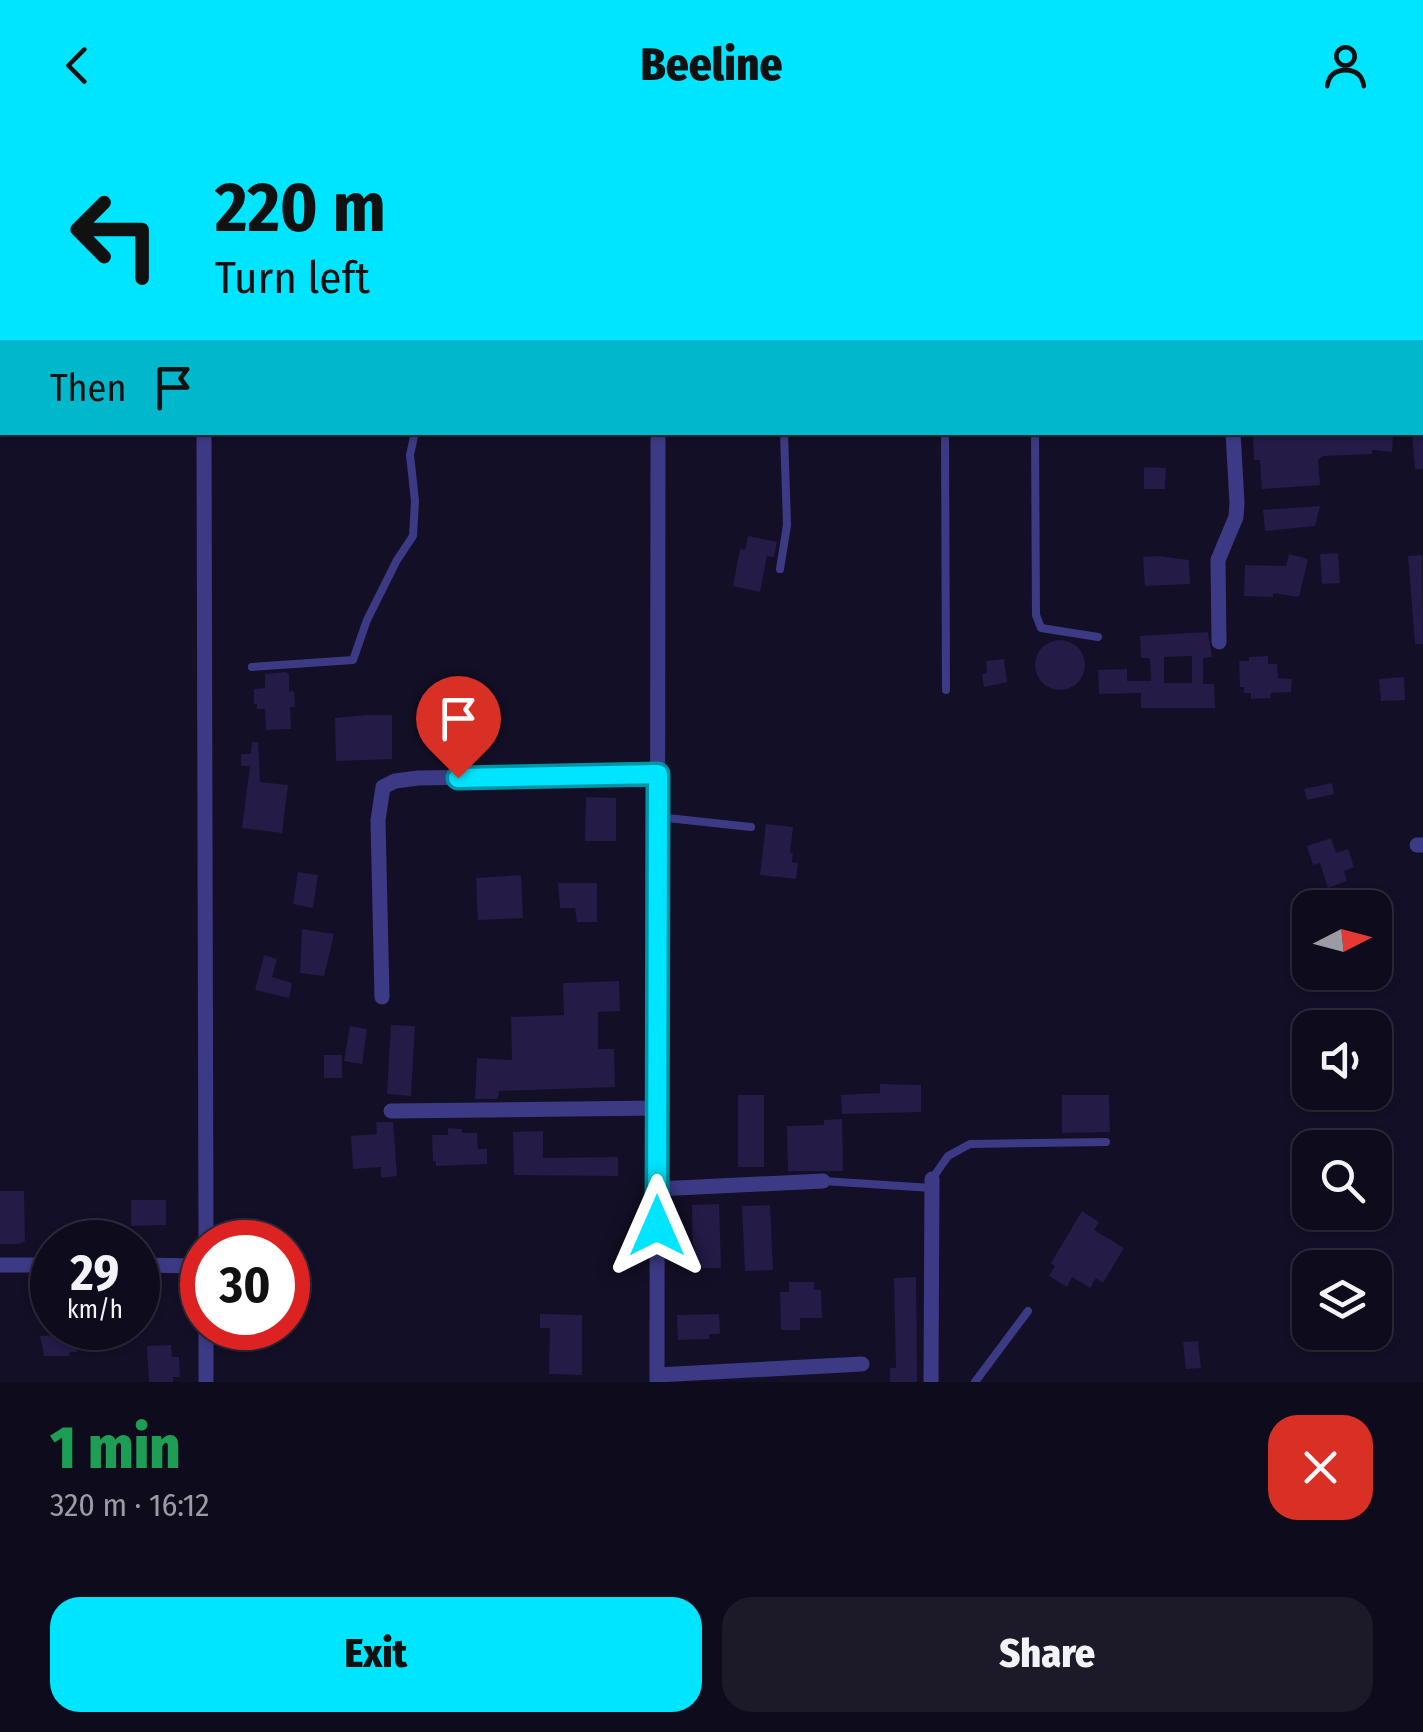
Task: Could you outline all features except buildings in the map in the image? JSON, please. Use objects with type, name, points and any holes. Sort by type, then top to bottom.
[{"type":"street","points":[[204,435],[206,1220]]},
{"type":"street","points":[[658,435],[657,1378],[862,1364]]},
{"type":"street","points":[[1219,642],[1218,560],[1236,517],[1237,503],[1232,435]]},
{"type":"street","points":[[382,998],[378,820],[382,787],[418,778],[658,774]]},
{"type":"street","points":[[391,1111],[658,1108]]},
{"type":"street","points":[[658,1189],[822,1181]]},
{"type":"street","points":[[931,1382],[932,1184]]},
{"type":"street","points":[[0,1264],[30,1265]]},
{"type":"street","points":[[206,1350],[206,1382]]},
{"type":"lane","points":[[252,667],[353,660],[396,560],[413,536],[415,501],[410,455],[414,435]]},
{"type":"lane","points":[[780,569],[787,525],[784,435]]},
{"type":"lane","points":[[945,435],[946,690]]},
{"type":"lane","points":[[1036,435],[1036,615],[1041,628],[1098,637]]},
{"type":"lane","points":[[658,818],[751,827]]},
{"type":"lane","points":[[822,1181],[932,1184],[948,1156],[970,1144],[1106,1142]]},
{"type":"lane","points":[[976,1382],[1028,1311]]},
{"type":"route","points":[[458,778],[658,774],[657,1226]]}]
